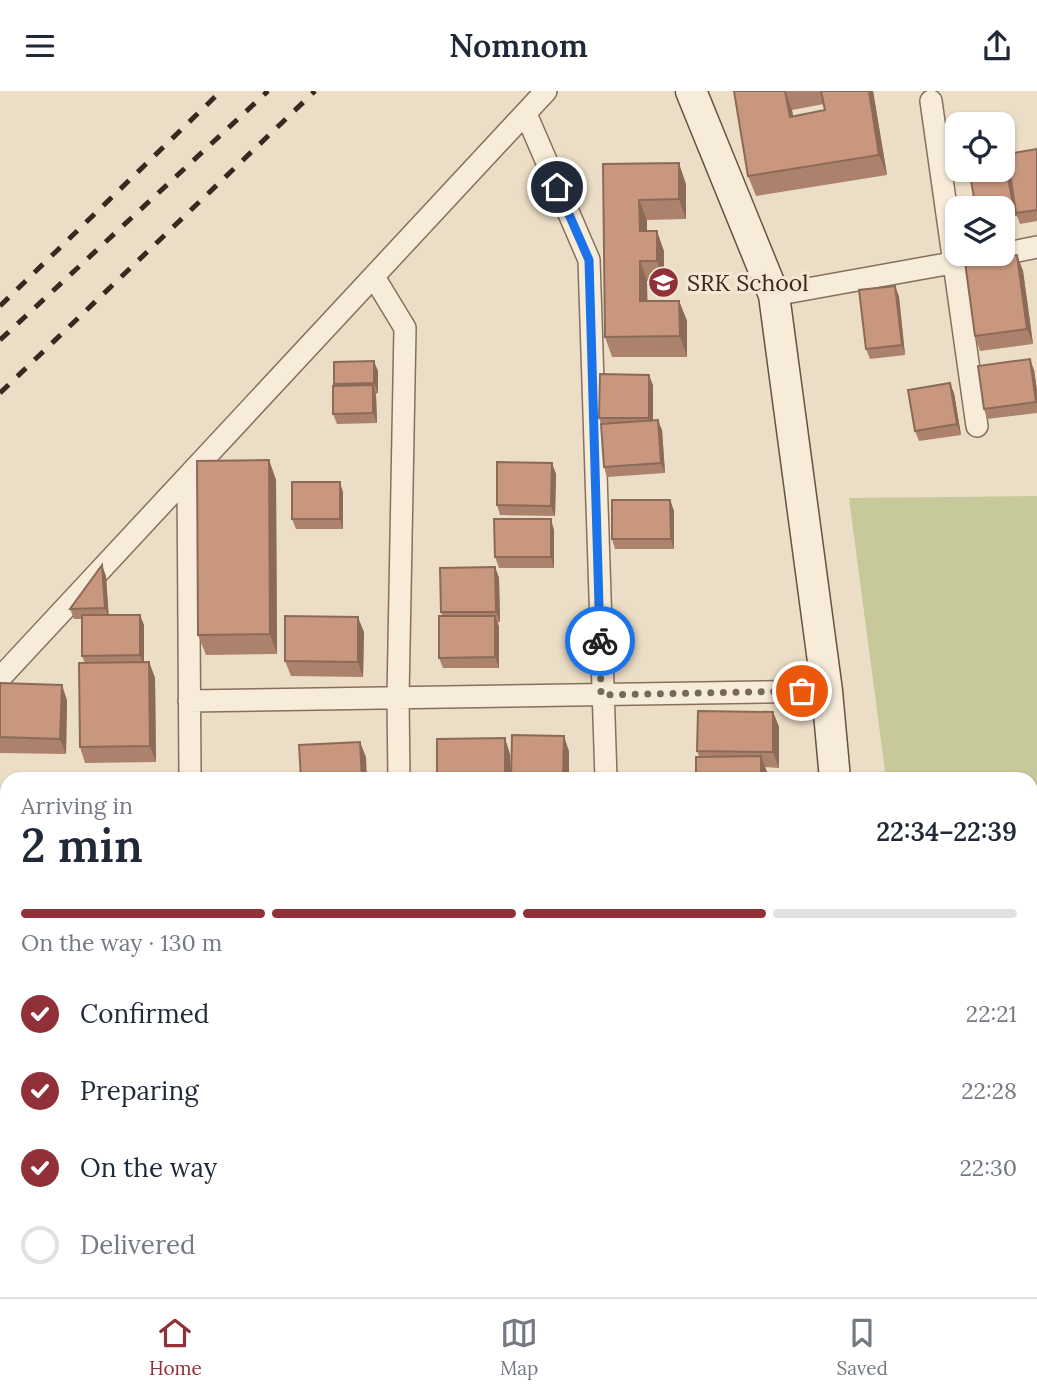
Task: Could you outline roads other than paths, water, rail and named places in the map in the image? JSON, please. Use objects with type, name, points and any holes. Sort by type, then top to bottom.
[{"type":"street","points":[[0,678],[546,91]]},
{"type":"street","points":[[691,91],[774,295],[827,691],[834,772]]},
{"type":"street","points":[[931,101],[945,204]]},
{"type":"street","points":[[526,114],[589,260],[606,772]]},
{"type":"street","points":[[1015,251],[1037,247]]},
{"type":"street","points":[[774,295],[945,264]]},
{"type":"street","points":[[953,266],[977,426]]},
{"type":"street","points":[[374,277],[405,328],[399,772]]},
{"type":"street","points":[[188,476],[190,772]]},
{"type":"street","points":[[189,701],[827,691]]},
{"type":"railway","points":[[0,306],[221,91]]},
{"type":"railway","points":[[0,340],[268,91]]},
{"type":"railway","points":[[0,393],[315,91]]},
{"type":"place","name":"SRK School","points":[[664,283]]}]
